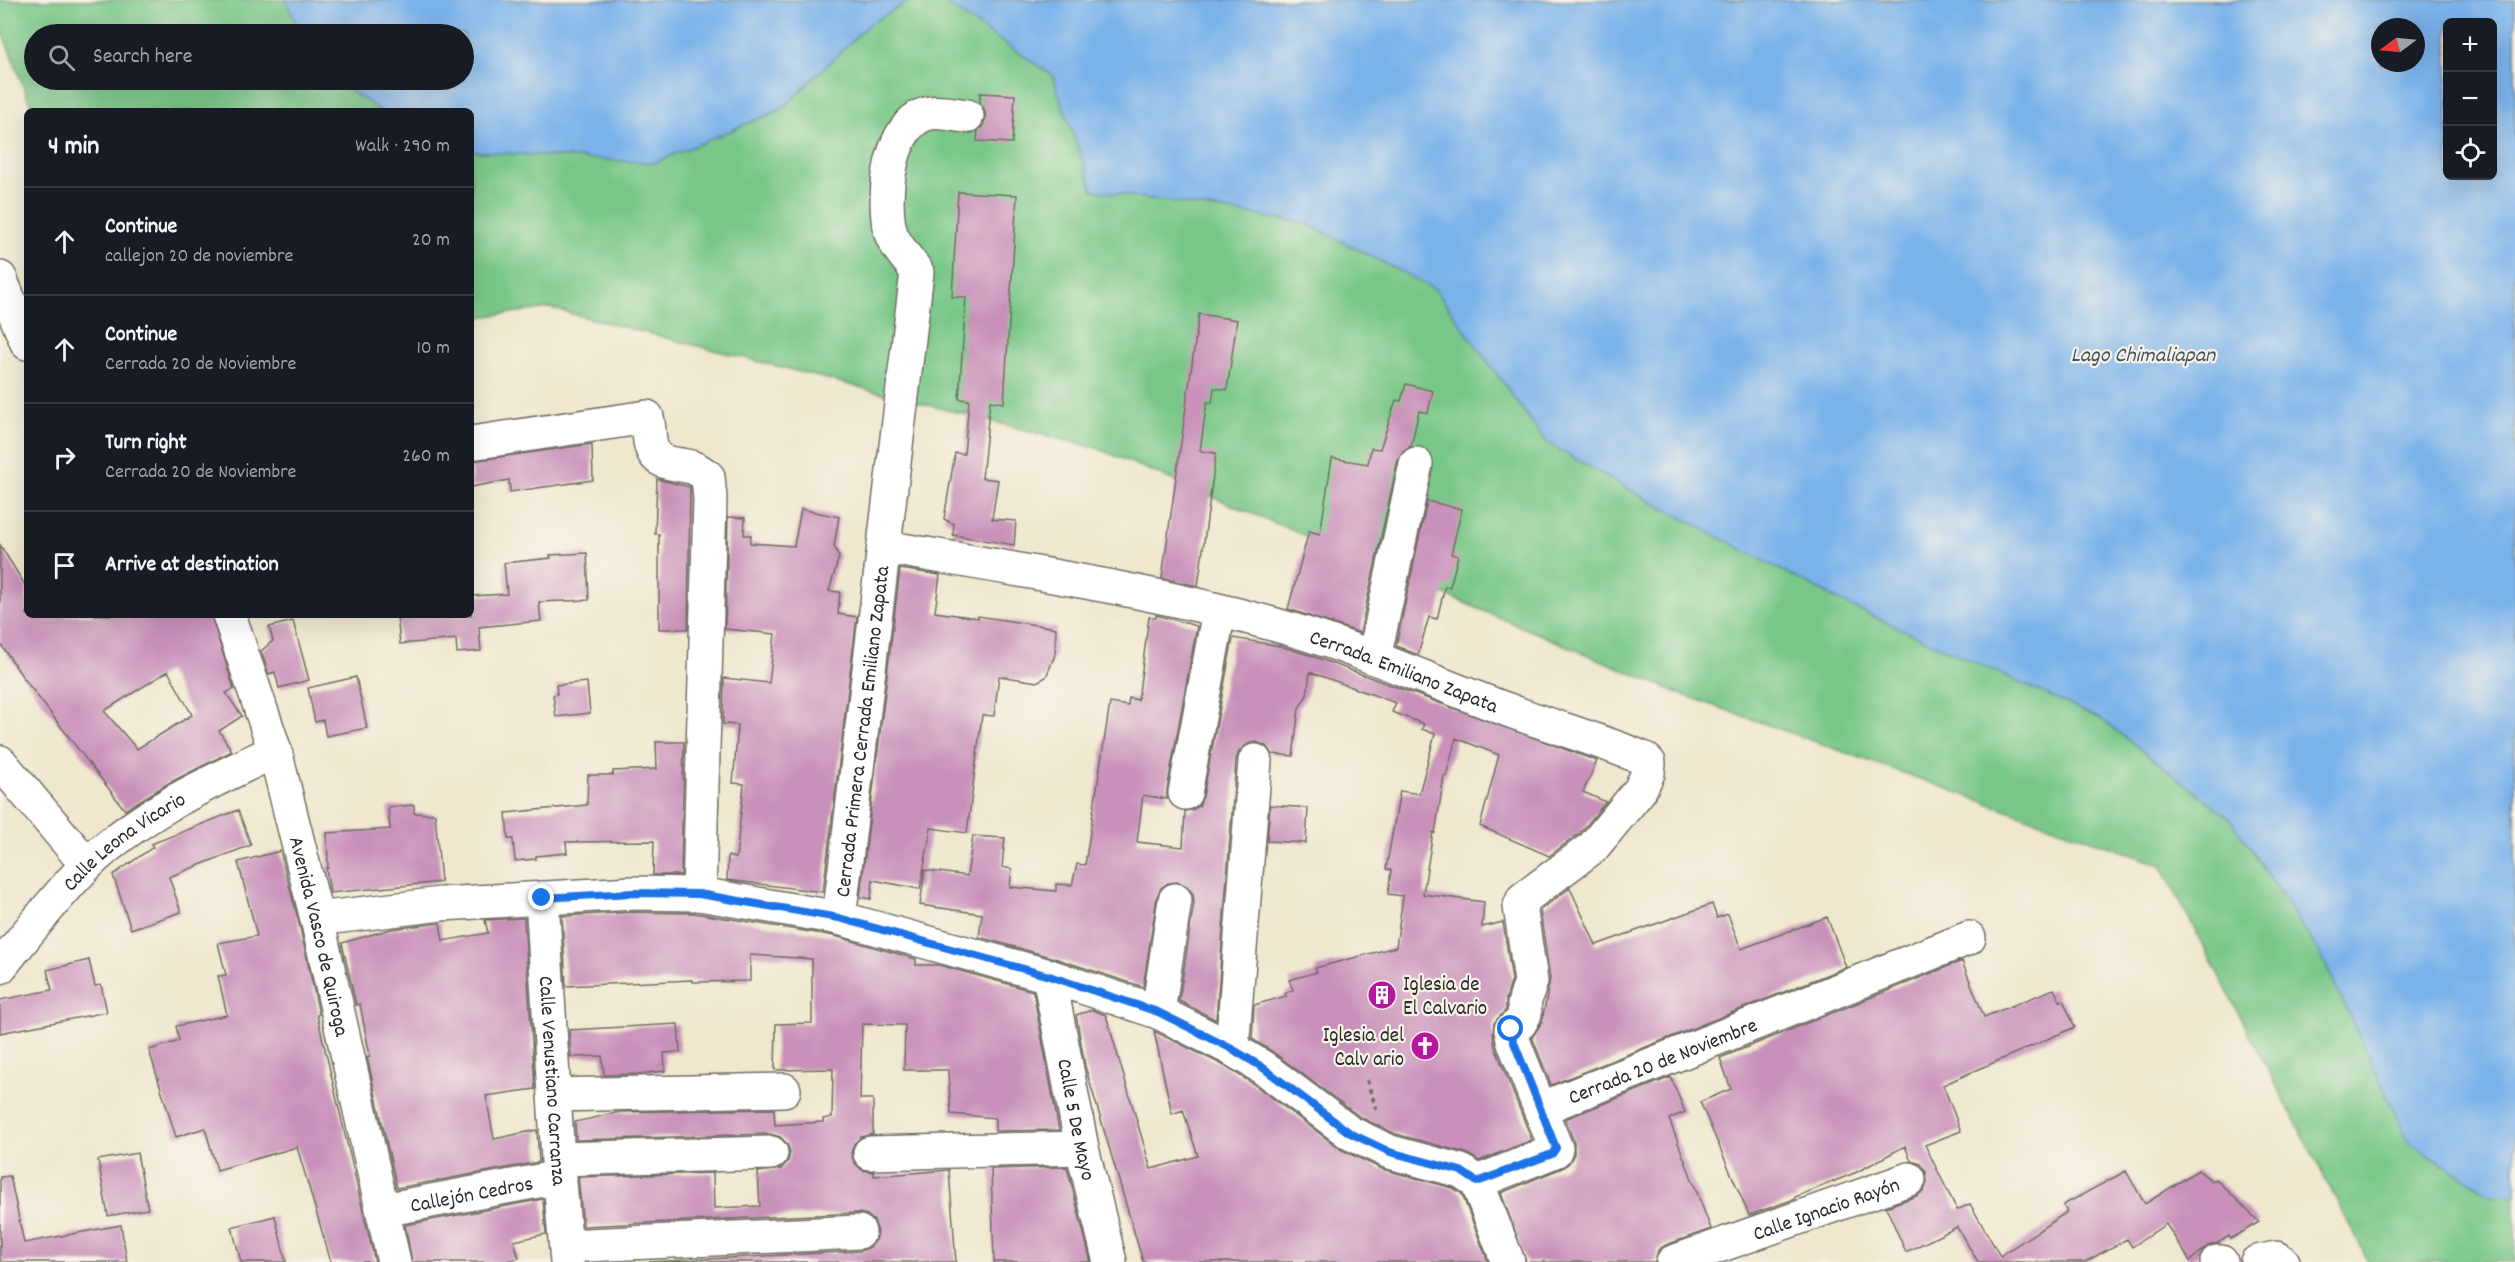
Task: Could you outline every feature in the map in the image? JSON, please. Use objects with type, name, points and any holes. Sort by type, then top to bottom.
[{"type":"street","name":"Cerrada Primera Cerrada Emiliano Zapata","points":[[839,918],[918,272],[890,232],[887,202],[893,159],[899,140],[913,122],[929,113],[967,117]]},
{"type":"street","points":[[12,294],[24,334]]},
{"type":"street","points":[[474,443],[647,417],[650,443],[656,456],[668,465],[688,466],[708,477],[710,499],[699,894]]},
{"type":"street","points":[[1374,658],[1416,464]]},
{"type":"street","name":"Cerrada. Emiliano Zapata","points":[[884,547],[1036,572],[1219,611],[1291,630],[1374,658],[1510,711],[1645,759],[1649,763],[1648,773],[1640,790],[1593,847],[1523,898],[1520,906],[1532,981],[1524,1004],[1525,1014],[1520,1023],[1511,1029],[1513,1040],[1540,1109]]},
{"type":"street","points":[[1185,793],[1219,611]]},
{"type":"street","name":"Avenida Vasco de Quiroga","points":[[230,618],[275,751],[317,919],[394,1262]]},
{"type":"street","name":"Calle Leona Vicario","points":[[0,967],[87,865],[158,810],[275,751]]},
{"type":"street","points":[[1232,1049],[1255,761]]},
{"type":"street","points":[[0,762],[87,865]]},
{"type":"street","points":[[317,919],[441,903],[633,893],[699,894],[839,918],[1049,976],[1158,1012],[1232,1049],[1262,1067],[1350,1133],[1390,1152],[1461,1171],[1477,1182],[1508,1262]]},
{"type":"street","name":"Calle Venustiano Carranza","points":[[542,898],[566,1254]]},
{"type":"street","points":[[1158,1012],[1175,900]]},
{"type":"street","name":"Cerrada 20 de Noviembre","points":[[1477,1182],[1555,1151],[1556,1148],[1540,1109],[1969,938]]},
{"type":"street","name":"Calle 5 De Mayo","points":[[1049,976],[1082,1148],[1110,1262]]},
{"type":"street","points":[[554,1095],[784,1090]]},
{"type":"street","points":[[870,1153],[1082,1148]]},
{"type":"street","name":"Callejón Cedros","points":[[383,1210],[559,1168],[771,1153]]},
{"type":"street","name":"Calle Ignacio Rayón","points":[[1673,1262],[1909,1179]]},
{"type":"street","points":[[566,1254],[859,1232]]},
{"type":"street","points":[[2256,1262],[2276,1258],[2283,1262]]},
{"type":"green space","name":"Lago Chimaliapan","points":[[0,0],[2515,0],[2515,1262],[2369,1262],[2161,865],[1681,694],[1099,449],[550,308],[474,318],[474,108],[32,108],[25,90],[474,90],[474,24],[24,24],[24,88],[0,26]]},
{"type":"water","points":[[286,0],[911,0],[868,25],[782,109],[654,163],[474,151],[474,108],[376,108],[349,90],[474,90],[474,24],[296,24]]},
{"type":"water","name":"Lago Chimaliapan","points":[[940,0],[2515,0],[2515,1196],[2492,1195],[2409,1143],[2321,955],[2231,819],[2101,719],[1848,605],[1648,500],[1547,443],[1435,289],[1306,223],[1093,190],[1052,75]]},
{"type":"building","points":[[980,93],[1015,95],[1012,143],[977,141],[978,130],[982,127],[986,117],[980,103]]},
{"type":"building","points":[[958,192],[1017,195],[1004,403],[990,401],[982,478],[998,480],[992,519],[1016,521],[1014,545],[953,535],[954,524],[944,519],[955,453],[964,454],[969,400],[959,399],[966,297],[952,297]]},
{"type":"building","points":[[1199,314],[1237,320],[1227,390],[1214,388],[1212,403],[1207,402],[1200,451],[1216,453],[1198,586],[1162,578]]},
{"type":"building","points":[[1406,384],[1433,391],[1428,413],[1419,411],[1411,446],[1403,451],[1398,460],[1360,633],[1288,609],[1309,531],[1320,534],[1332,458],[1368,464],[1371,448],[1380,449],[1396,400],[1401,401]]},
{"type":"building","points":[[592,444],[593,480],[510,492],[509,480],[474,486],[474,461]]},
{"type":"building","points":[[657,479],[690,487],[688,629],[659,629],[659,534],[655,534]]},
{"type":"building","points":[[1427,501],[1462,509],[1451,554],[1458,556],[1450,587],[1445,586],[1437,619],[1429,617],[1418,655],[1396,646]]},
{"type":"building","points":[[801,509],[839,517],[834,546],[839,557],[829,591],[840,592],[838,614],[857,617],[823,892],[727,880],[728,856],[736,858],[744,784],[733,783],[738,725],[723,724],[724,678],[769,683],[775,634],[725,629],[728,517],[745,518],[744,535],[751,535],[750,543],[794,546]]},
{"type":"building","points":[[0,545],[24,583],[24,618],[212,618],[234,689],[226,693],[242,716],[219,731],[232,751],[167,784],[125,810],[22,676],[0,643]],"holes":[[[168,671],[192,715],[137,749],[104,711]]]},
{"type":"building","points":[[587,553],[589,600],[539,602],[541,621],[479,627],[481,651],[457,653],[456,639],[400,644],[397,618],[474,618],[474,596],[507,594],[504,563],[551,558],[550,555]]},
{"type":"building","points":[[900,569],[940,575],[935,612],[1056,628],[1055,655],[1046,677],[1037,682],[999,676],[994,716],[982,715],[967,833],[931,828],[920,889],[873,880],[871,899],[860,897]]},
{"type":"building","points":[[1156,615],[1197,626],[1167,799],[1143,795],[1137,842],[1183,847],[1185,811],[1199,806],[1203,796],[1233,638],[1280,646],[1312,656],[1597,761],[1583,792],[1606,802],[1580,833],[1549,856],[1480,826],[1499,755],[1456,738],[1446,776],[1444,776],[1435,833],[1433,832],[1423,894],[1484,902],[1482,927],[1503,922],[1512,980],[1506,999],[1506,1010],[1494,1023],[1493,1034],[1495,1047],[1532,1140],[1479,1161],[1466,1153],[1396,1134],[1360,1117],[1252,1039],[1254,1005],[1286,996],[1285,993],[1293,990],[1289,980],[1317,972],[1315,968],[1396,947],[1403,896],[1388,894],[1391,870],[1386,869],[1400,791],[1419,794],[1435,734],[1422,729],[1424,724],[1392,712],[1396,703],[1310,672],[1307,695],[1299,708],[1293,756],[1272,754],[1266,746],[1257,742],[1248,744],[1239,751],[1236,760],[1216,1020],[1179,1001],[1194,902],[1193,894],[1187,886],[1178,882],[1168,883],[1161,888],[1157,897],[1143,987],[979,937],[982,914],[920,905],[925,870],[967,876],[973,836],[1005,838],[1002,867],[1012,869],[1010,887],[1056,891],[1056,884],[1072,885],[1077,864],[1085,865],[1110,703],[1128,706],[1129,698],[1138,700],[1149,617],[1156,618]]},
{"type":"building","points":[[293,621],[309,680],[279,688],[275,672],[269,674],[261,651],[273,641],[269,627]]},
{"type":"building","points":[[356,677],[367,728],[326,736],[323,720],[315,722],[308,688]]},
{"type":"building","points":[[587,682],[590,713],[556,717],[553,695],[557,694],[556,685]]},
{"type":"building","points":[[656,742],[684,742],[681,875],[653,875],[654,841],[566,842],[567,853],[515,861],[513,839],[508,839],[506,813],[587,805],[588,775],[613,775],[613,771],[657,769]]},
{"type":"building","points":[[414,805],[414,813],[435,814],[441,882],[330,893],[326,868],[328,868],[327,833],[390,829],[388,807]]},
{"type":"building","points":[[1270,805],[1308,808],[1306,843],[1267,841]]},
{"type":"building","points":[[238,810],[251,845],[169,877],[181,912],[131,929],[113,875],[153,847],[151,844]]},
{"type":"building","points":[[280,851],[299,923],[319,1014],[317,1015],[375,1262],[331,1262],[297,1147],[217,1170],[205,1128],[176,1137],[149,1050],[179,1041],[176,1026],[227,1015],[218,976],[226,975],[218,943],[257,936],[238,862]]},
{"type":"building","points":[[1570,888],[1596,945],[1712,904],[1717,918],[1728,914],[1741,949],[1827,917],[1846,967],[1551,1085],[1532,1037],[1542,1022],[1550,979],[1540,910]]},
{"type":"building","points":[[632,912],[694,913],[835,936],[916,959],[916,965],[939,965],[1033,991],[1059,1130],[995,1131],[995,1118],[951,1114],[948,1070],[904,1070],[905,1025],[862,1024],[860,1099],[873,1099],[873,1134],[861,1137],[854,1144],[851,1153],[854,1162],[862,1170],[874,1172],[874,1176],[949,1170],[956,1262],[649,1262],[860,1251],[870,1247],[876,1240],[878,1232],[874,1221],[867,1215],[858,1213],[583,1226],[578,1177],[713,1173],[714,1208],[760,1206],[758,1172],[781,1169],[788,1161],[790,1152],[787,1144],[780,1137],[770,1134],[576,1140],[575,1122],[620,1112],[774,1109],[775,1125],[823,1122],[823,1119],[832,1117],[833,1069],[775,1070],[776,1024],[812,1023],[812,959],[750,955],[750,981],[692,982],[692,980],[566,986],[562,916]]},
{"type":"building","points":[[524,918],[535,1089],[486,1096],[494,1139],[537,1130],[539,1162],[397,1188],[367,1057],[370,1056],[360,1004],[356,1005],[342,943],[391,929],[440,923],[443,941],[488,933],[485,920]]},
{"type":"building","points":[[89,960],[95,986],[101,985],[107,1012],[0,1033],[0,1000],[52,990],[47,970]]},
{"type":"building","points":[[1962,961],[1984,1017],[2054,989],[2060,1001],[2063,1000],[2075,1027],[1943,1085],[1961,1131],[1925,1145],[1957,1210],[1970,1204],[2000,1256],[2067,1212],[2063,1205],[2126,1171],[2145,1204],[2198,1170],[2212,1181],[2216,1179],[2259,1222],[2231,1239],[2229,1236],[2208,1246],[2190,1261],[2166,1224],[2132,1247],[2127,1239],[2085,1262],[1978,1262],[1957,1227],[1906,1252],[1886,1207],[1916,1196],[1924,1191],[1927,1182],[1926,1172],[1921,1164],[1911,1161],[1905,1146],[1857,1172],[1795,1197],[1795,1199],[1749,1215],[1700,1102],[1731,1089],[1720,1058]]},
{"type":"building","points":[[1092,1010],[1106,1015],[1151,1169],[1198,1156],[1183,1110],[1172,1114],[1154,1031],[1223,1065],[1252,1083],[1342,1150],[1382,1169],[1453,1188],[1462,1194],[1488,1262],[1143,1262],[1085,1066],[1076,1015]]},
{"type":"building","points":[[678,1024],[680,1052],[664,1053],[665,1071],[604,1075],[602,1056],[571,1057],[569,1030]]},
{"type":"building","points":[[1671,1077],[1685,1112],[1669,1119],[1711,1229],[1666,1245],[1658,1250],[1655,1262],[1526,1262],[1501,1193],[1569,1163],[1574,1154],[1574,1142],[1565,1119]]},
{"type":"building","points":[[137,1153],[148,1209],[108,1216],[98,1160]]},
{"type":"building","points":[[1067,1167],[1091,1262],[994,1262],[991,1169]]},
{"type":"building","points":[[10,1176],[24,1243],[121,1225],[127,1262],[0,1262],[0,1177]]},
{"type":"building","points":[[543,1199],[546,1234],[514,1241],[519,1258],[501,1262],[412,1262],[405,1225]]},
{"type":"building","points":[[275,1216],[286,1262],[241,1262],[232,1227]]},
{"type":"place","name":"Iglesia de El Calvario","points":[[1382,995]]},
{"type":"place","name":"Iglesia del Calv ario","points":[[1425,1046]]},
{"type":"route","points":[[542,898],[633,893],[699,894],[839,918],[1049,976],[1158,1012],[1232,1049],[1262,1067],[1350,1133],[1390,1152],[1461,1171],[1477,1182],[1552,1154],[1556,1148],[1513,1040],[1511,1029]]}]
